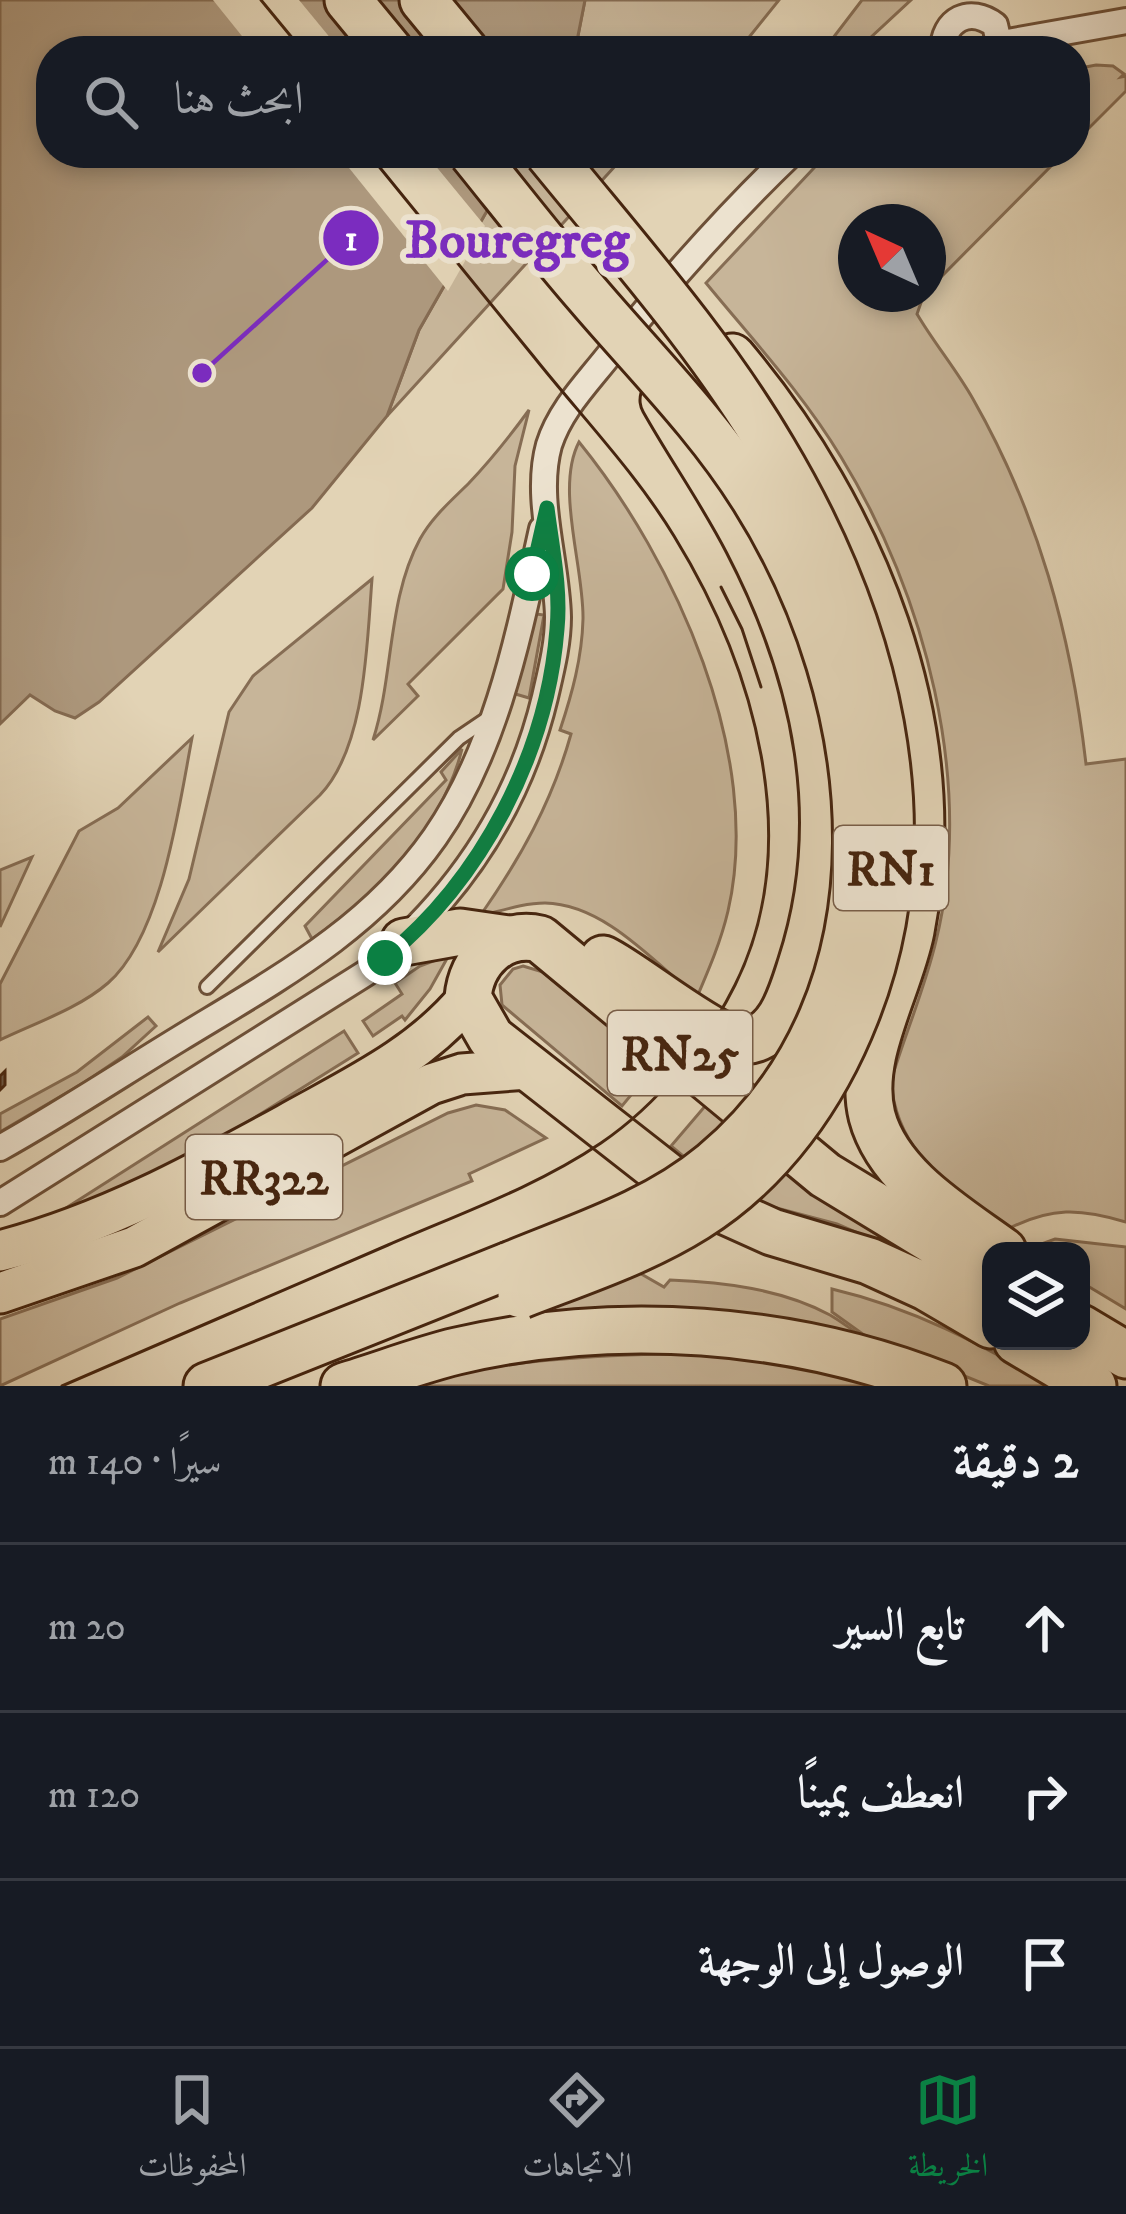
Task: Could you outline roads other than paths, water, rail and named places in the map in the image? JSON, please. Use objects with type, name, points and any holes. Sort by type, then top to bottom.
[{"type":"highway","points":[[348,0],[378,36]]},
{"type":"highway","points":[[423,0],[453,36]]},
{"type":"highway","name":"RN1","points":[[286,1386],[516,1280],[678,1190],[746,1133],[774,1099],[818,1023],[848,938],[858,849],[852,758],[817,623],[778,538],[718,446],[485,168]]},
{"type":"highway","name":"RN1","points":[[207,1386],[424,1299],[516,1280],[662,1238],[732,1192],[791,1132],[837,1060],[869,982],[887,908],[893,827],[876,705],[847,608],[826,553],[772,447],[679,314],[560,168]]},
{"type":"highway","points":[[679,314],[710,335],[766,398],[829,492],[854,543],[892,649],[916,759],[921,815],[911,929],[868,1076],[873,1122],[895,1162],[991,1242]]},
{"type":"highway","points":[[553,948],[586,953],[616,965],[726,1038],[751,1040],[781,1016],[796,980],[823,866],[825,788],[812,713],[792,643],[748,541],[645,360]]},
{"type":"highway","points":[[404,942],[460,932],[509,939]]},
{"type":"highway","name":"RN25","points":[[509,939],[540,938],[825,1175],[982,1271]]},
{"type":"highway","points":[[468,998],[475,969],[509,939]]},
{"type":"highway","name":"RN25","points":[[468,998],[481,1026],[528,1069],[712,1205],[772,1232],[905,1276],[982,1320]]},
{"type":"highway","points":[[344,1386],[456,1352],[574,1334],[634,1331],[714,1334],[812,1348],[943,1386]]},
{"type":"highway","points":[[1090,1333],[1126,1355]]},
{"type":"highway","points":[[1033,1350],[1093,1386]]},
{"type":"main road","name":"RR322","points":[[0,1251],[123,1210],[196,1174],[394,1065],[434,1036],[468,998]]},
{"type":"main road","name":"RR322","points":[[0,1293],[134,1246],[431,1084],[462,1074],[528,1069]]},
{"type":"street","points":[[945,36],[951,24],[978,15],[995,25],[998,36]]},
{"type":"street","points":[[1054,36],[1126,21]]},
{"type":"street","points":[[0,1203],[334,995],[404,942],[464,874],[500,817],[528,756],[550,674],[558,624],[544,471],[561,416],[680,270],[778,168]]},
{"type":"street","points":[[0,1148],[311,959],[380,903],[437,835],[479,756],[525,608],[547,508]]},
{"type":"lane","points":[[207,987],[459,738],[494,714]]},
{"type":"tram line","points":[[261,0],[291,36]]},
{"type":"tram line","points":[[62,1386],[497,1199],[601,1143],[642,1111],[694,1052],[735,985],[756,930],[767,873],[768,814],[761,756],[747,697],[703,587],[659,512],[625,467],[380,168]]},
{"type":"tram line","points":[[721,587],[742,629],[761,687]]},
{"type":"place","name":"Bouregreg","points":[[202,373]]}]
